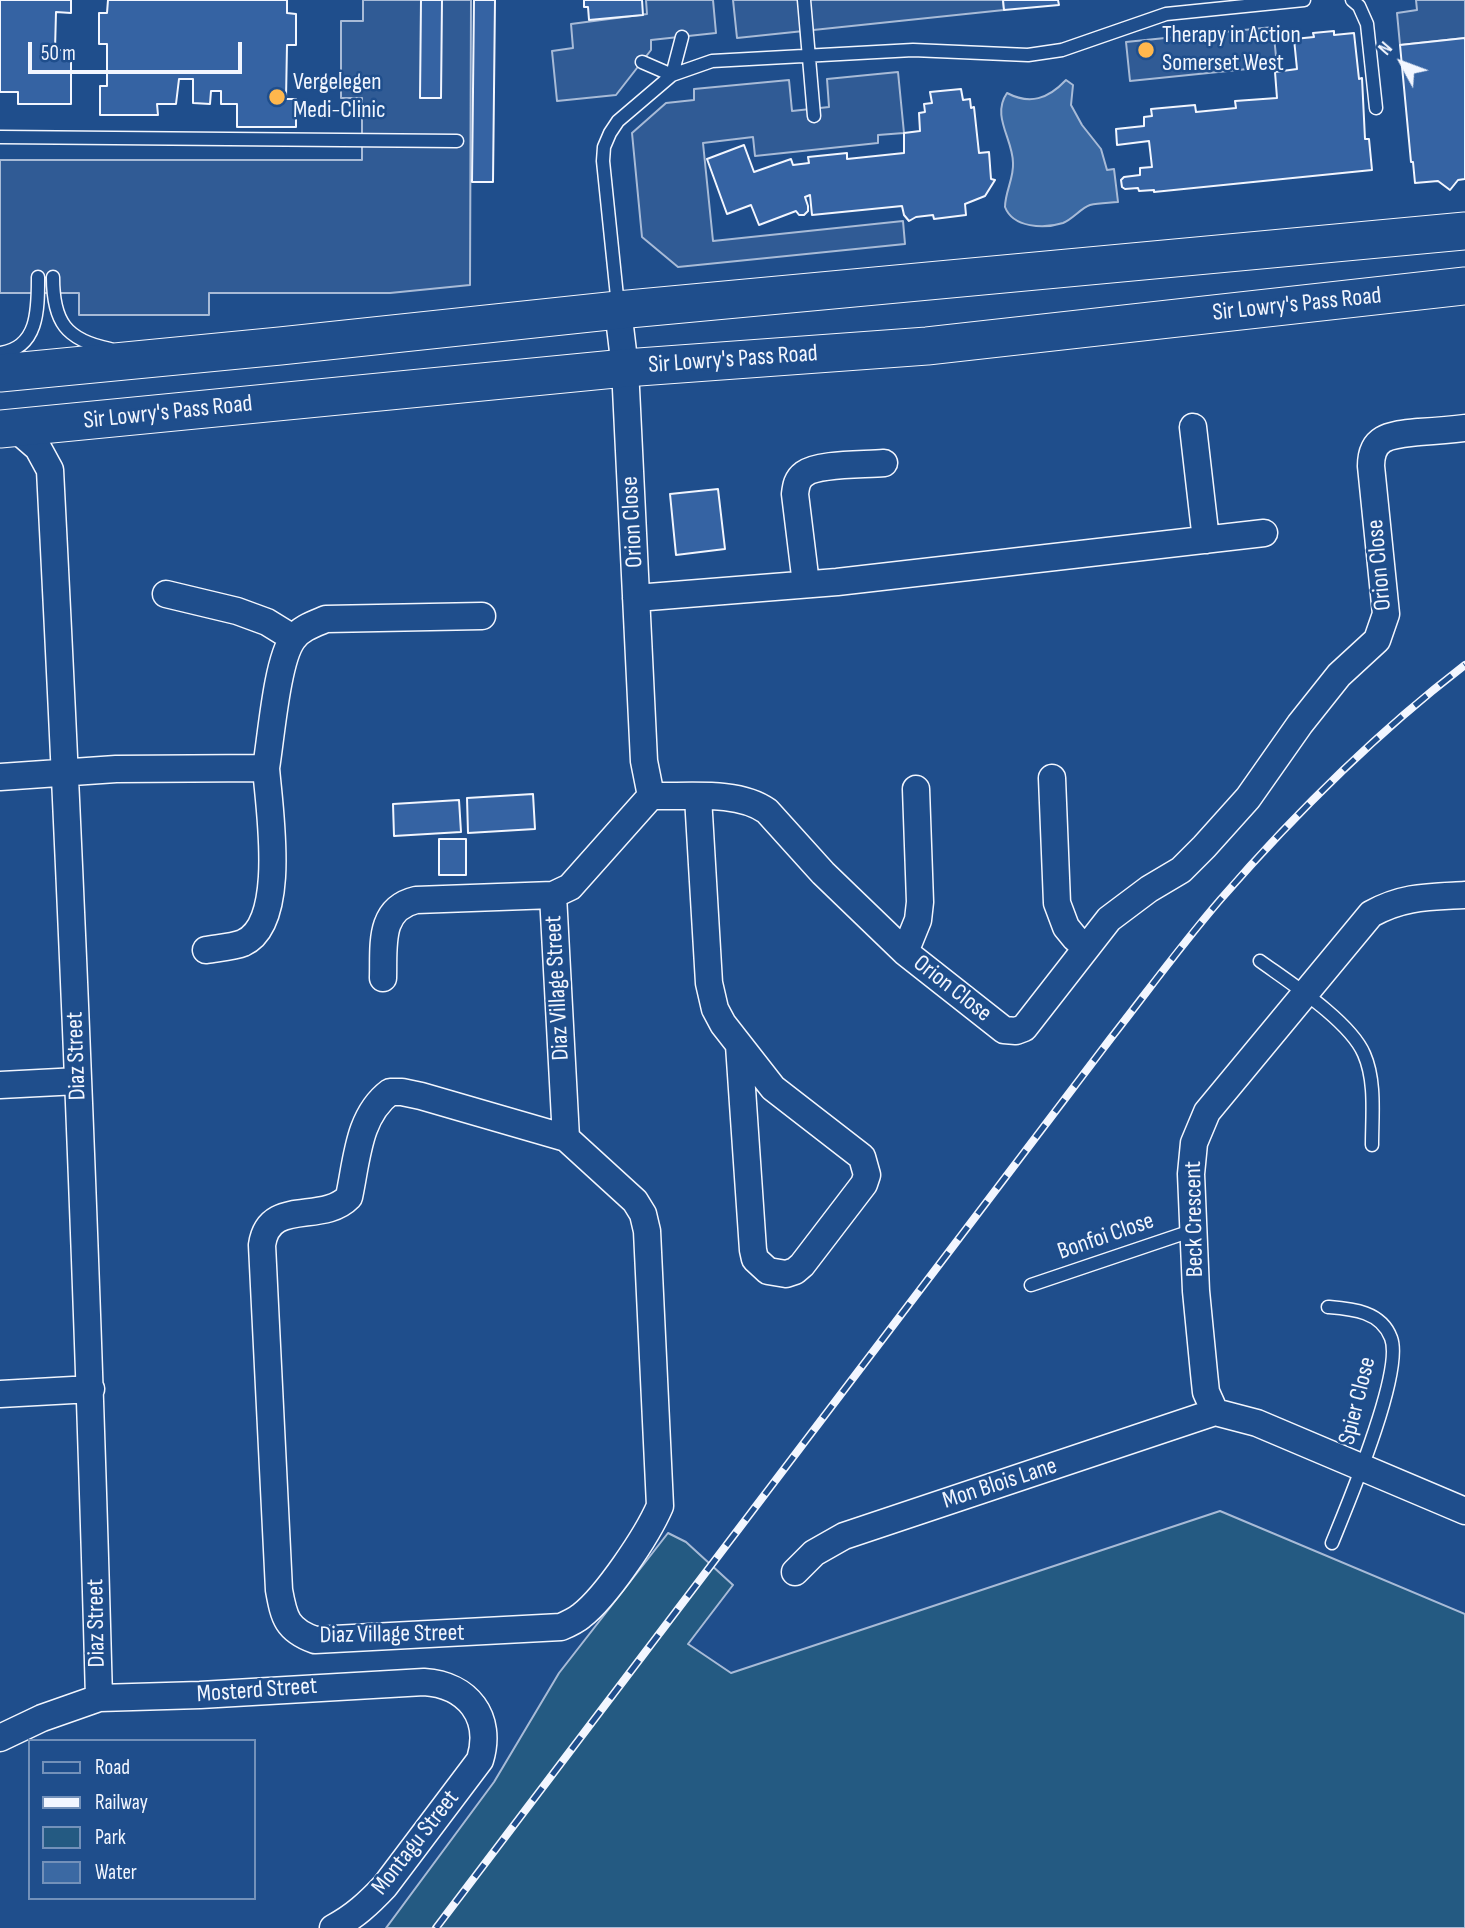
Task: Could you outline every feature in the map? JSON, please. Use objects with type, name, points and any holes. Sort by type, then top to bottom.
[{"type":"main road","points":[[0,373],[618,310],[1465,231]]},
{"type":"main road","name":"Sir Lowry's Pass Road","points":[[8,429],[625,368],[927,346],[1465,286]]},
{"type":"street","name":"Orion Close","points":[[618,310],[625,368],[645,761],[651,796],[745,800],[767,811],[823,873],[905,952],[1010,1032],[1024,1028],[1109,919],[1149,889],[1181,870],[1204,847],[1248,797],[1339,675],[1371,646],[1380,634],[1386,614],[1371,466],[1371,458],[1377,444],[1390,436],[1465,428]]},
{"type":"street","points":[[1192,428],[1206,540]]},
{"type":"street","name":"Diaz Street","points":[[8,429],[38,448],[50,470],[66,774],[91,1389],[99,1698]]},
{"type":"street","points":[[806,584],[795,494],[800,477],[814,469],[884,463]]},
{"type":"street","points":[[636,598],[806,584],[1264,533]]},
{"type":"street","points":[[166,594],[237,611],[267,622],[293,638]]},
{"type":"street","points":[[206,950],[243,943],[261,926],[267,913],[273,879],[266,768],[283,660],[293,638],[308,626],[326,620],[482,616]]},
{"type":"street","points":[[0,778],[116,769],[266,768]]},
{"type":"street","points":[[1052,779],[1058,904],[1066,927],[1086,948]]},
{"type":"street","points":[[905,952],[918,920],[920,902],[916,789]]},
{"type":"street","name":"Diaz Village Street","points":[[566,1138],[402,1091],[390,1092],[379,1100],[370,1113],[349,1196],[341,1204],[329,1209],[277,1217],[264,1231],[262,1245],[279,1590],[283,1613],[291,1627],[302,1635],[315,1640],[338,1640],[561,1627],[580,1617],[598,1599],[651,1527],[660,1506],[645,1223],[635,1202],[566,1138],[553,895],[570,887],[651,796]]},
{"type":"street","points":[[698,797],[709,983],[715,1009],[773,1088],[856,1150],[866,1165],[864,1184],[802,1265],[786,1274],[768,1272],[755,1259],[753,1250],[739,1045]]},
{"type":"street","points":[[383,978],[388,920],[394,910],[404,903],[416,900],[553,895]]},
{"type":"street","name":"Beck Crescent","points":[[1215,1412],[1206,1392],[1204,1373],[1196,1291],[1191,1174],[1195,1143],[1207,1112],[1371,914],[1391,904],[1410,899],[1465,895]]},
{"type":"street","points":[[0,1085],[78,1081]]},
{"type":"street","points":[[0,1394],[91,1389]]},
{"type":"street","points":[[1215,1412],[1257,1423],[1465,1511]]},
{"type":"street","name":"Mon Blois Lane","points":[[795,1572],[814,1553],[844,1536],[1215,1412]]},
{"type":"street","name":"Mosterd Street","points":[[0,1738],[42,1718],[99,1698],[438,1683],[450,1686],[472,1704],[481,1718],[484,1745]]},
{"type":"street","name":"Montagu Street","points":[[333,1928],[368,1905],[385,1886],[480,1760],[484,1745]]},
{"type":"lane","points":[[804,0],[814,116]]},
{"type":"lane","points":[[618,310],[603,161],[604,147],[618,121],[672,75],[712,61],[913,50],[1028,55],[1062,50],[1166,14],[1304,0]]},
{"type":"lane","points":[[1352,0],[1359,6],[1367,24],[1376,108]]},
{"type":"lane","points":[[672,75],[682,37]]},
{"type":"lane","points":[[642,62],[672,75]]},
{"type":"lane","points":[[0,137],[457,141]]},
{"type":"lane","points":[[0,353],[18,348],[32,333],[36,324],[38,277]]},
{"type":"lane","points":[[53,277],[56,309],[71,334],[90,345],[157,358]]},
{"type":"lane","points":[[1260,961],[1350,1032],[1364,1054],[1370,1079],[1372,1145]]},
{"type":"lane","name":"Bonfoi Close","points":[[1031,1285],[1194,1230]]},
{"type":"lane","name":"Spier Close","points":[[1328,1307],[1361,1310],[1383,1325],[1392,1339],[1388,1388],[1364,1466],[1332,1544]]},
{"type":"green space","points":[[1220,1511],[1465,1614],[1465,1928],[386,1928],[494,1782],[559,1673],[668,1533],[686,1542],[733,1585],[688,1644],[731,1673]]},
{"type":"shaded area","points":[[363,0],[471,0],[470,285],[390,293],[209,293],[209,315],[79,315],[79,293],[0,293],[0,160],[362,160],[362,98],[341,98],[341,21],[363,21]]},
{"type":"shaded area","points":[[646,0],[713,0],[716,33],[651,40],[651,50],[616,95],[557,101],[552,51],[573,48],[571,24],[647,14]]},
{"type":"shaded area","points":[[733,0],[1003,0],[1004,10],[737,38]]},
{"type":"shaded area","points":[[1416,0],[1465,0],[1465,38],[1400,45],[1397,13],[1417,10]]},
{"type":"shaded area","points":[[1273,27],[1277,66],[1130,81],[1126,42]]},
{"type":"shaded area","points":[[898,72],[904,133],[878,135],[878,143],[755,156],[753,137],[703,143],[713,241],[903,221],[905,244],[678,267],[642,237],[632,133],[666,103],[694,100],[694,89],[789,80],[792,111],[829,107],[827,79]]},
{"type":"water","points":[[1066,80],[1073,85],[1071,105],[1082,125],[1101,149],[1107,170],[1114,169],[1118,202],[1090,205],[1063,223],[1038,226],[1022,223],[1009,214],[1005,207],[1013,163],[1002,119],[1003,102],[1007,93],[1023,99],[1045,96]]},
{"type":"building","points":[[0,0],[71,0],[71,13],[56,12],[55,50],[71,50],[71,104],[18,104],[18,92],[0,92]]},
{"type":"building","points":[[108,0],[287,0],[287,13],[296,14],[296,45],[287,45],[286,99],[296,99],[296,127],[237,127],[237,104],[221,104],[221,91],[211,91],[210,104],[193,103],[193,79],[179,79],[176,104],[157,104],[158,115],[100,115],[100,86],[107,86],[107,44],[99,44],[99,13],[107,13]]},
{"type":"building","points":[[421,0],[442,0],[441,98],[420,98]]},
{"type":"building","points":[[474,0],[495,0],[493,182],[472,182]]},
{"type":"building","points":[[584,0],[642,0],[643,15],[589,20],[588,7],[584,7]]},
{"type":"building","points":[[1003,0],[1058,0],[1059,5],[1004,10]]},
{"type":"building","points":[[1334,31],[1334,35],[1354,33],[1359,79],[1362,78],[1365,139],[1369,139],[1372,170],[1154,192],[1122,187],[1121,180],[1124,177],[1140,175],[1140,168],[1152,167],[1149,141],[1117,145],[1116,129],[1144,126],[1144,117],[1152,116],[1151,109],[1195,105],[1196,112],[1236,108],[1235,101],[1277,98],[1275,72],[1297,69],[1294,39],[1314,37],[1313,33]]},
{"type":"building","points":[[1465,38],[1465,179],[1458,180],[1450,190],[1438,181],[1415,183],[1400,45]]},
{"type":"building","points":[[961,89],[963,100],[970,99],[971,108],[974,107],[979,153],[989,152],[991,179],[995,180],[985,196],[965,204],[966,215],[934,219],[933,215],[916,217],[909,221],[902,206],[812,215],[810,195],[805,197],[808,211],[804,215],[799,215],[796,211],[759,225],[751,205],[727,214],[707,159],[744,145],[754,172],[791,159],[793,165],[809,163],[808,157],[847,153],[847,159],[904,153],[904,133],[920,131],[919,113],[925,112],[924,104],[932,103],[930,92]]},
{"type":"building","points":[[718,489],[725,549],[676,555],[670,494]]},
{"type":"building","points":[[533,794],[535,829],[468,833],[467,798]]},
{"type":"building","points":[[459,800],[461,832],[394,836],[393,804]]},
{"type":"building","points":[[439,839],[466,839],[466,875],[439,875]]},
{"type":"railway","points":[[436,1928],[1192,934],[1248,868],[1336,776],[1399,719],[1465,665]]},
{"type":"place","name":"Therapy in Action Somerset West","points":[[1146,50]]},
{"type":"place","name":"Vergelegen Medi-Clinic","points":[[277,97]]}]
